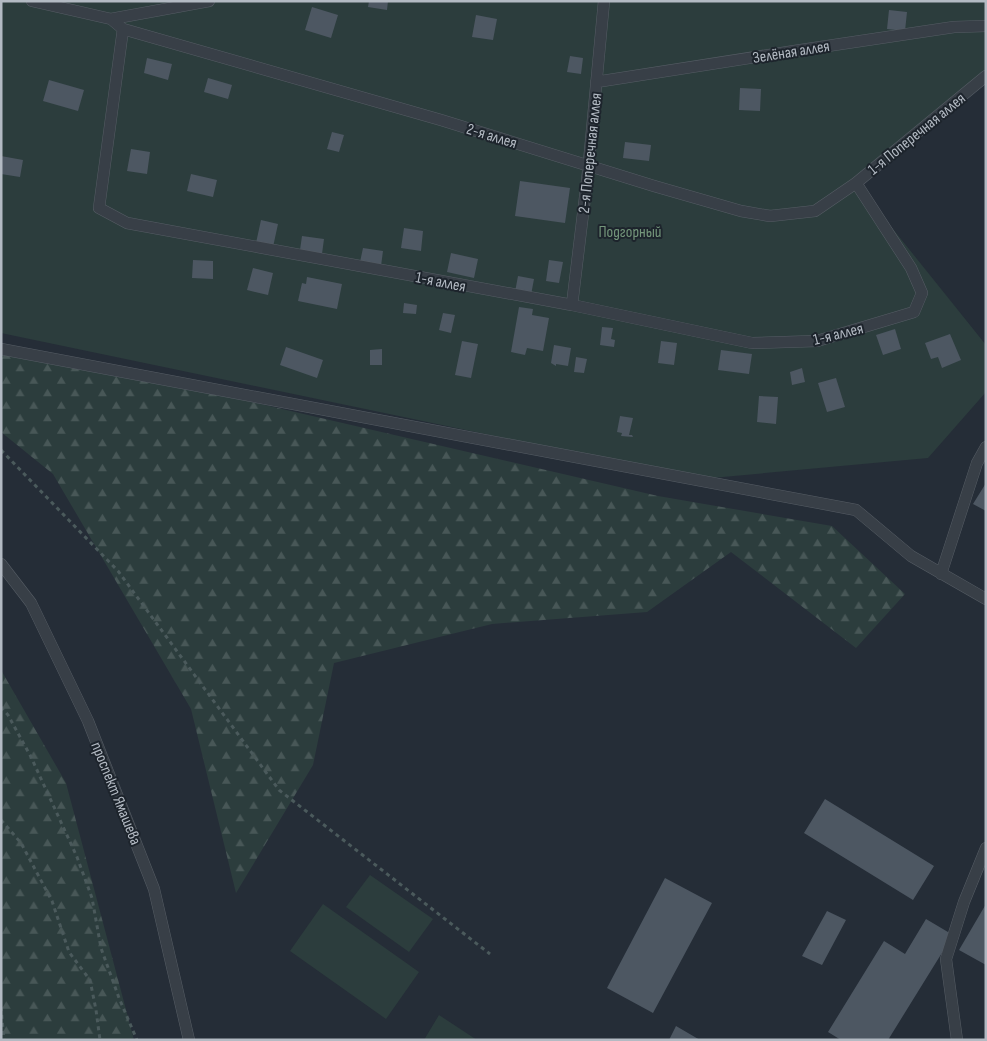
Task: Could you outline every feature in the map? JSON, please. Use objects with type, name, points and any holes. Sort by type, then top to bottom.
[{"type":"lane","points":[[32,1],[111,18],[210,1]]},
{"type":"lane","name":"2-я Поперечная аллея","points":[[572,305],[604,1]]},
{"type":"lane","points":[[111,18],[123,28]]},
{"type":"lane","name":"Зелёная аллея","points":[[596,82],[954,27],[986,26]]},
{"type":"lane","name":"2-я аллея","points":[[123,28],[432,117],[741,211],[770,216],[815,210],[856,183]]},
{"type":"lane","name":"1-я аллея","points":[[123,28],[99,208],[127,223],[572,305],[752,343],[817,341],[914,312],[922,293],[911,268]]},
{"type":"lane","name":"1-я Поперечная аллея","points":[[911,268],[856,183],[986,76]]},
{"type":"lane","points":[[1,350],[856,510],[911,556],[986,599]]},
{"type":"lane","points":[[941,574],[977,463],[986,447]]},
{"type":"lane","name":"проспект Ямашева","points":[[1,564],[31,603],[80,704],[137,845],[154,889],[188,1040]]},
{"type":"lane","points":[[957,1040],[946,959],[964,902],[986,848]]},
{"type":"path","points":[[1,450],[118,571],[279,790],[490,954]]},
{"type":"path","points":[[1,707],[8,715],[31,757],[76,857],[92,898],[101,948],[137,1040]]},
{"type":"path","points":[[1,820],[21,843],[52,901],[69,952],[90,980],[100,1040]]},
{"type":"path","points":[[1,1007],[4,1040]]},
{"type":"green space","name":"Подгорный","points":[[1,1],[986,1],[986,75],[856,183],[986,345],[986,392],[928,458],[701,479],[1,333]]},
{"type":"green space","points":[[1,344],[658,496],[832,526],[905,594],[856,648],[731,552],[647,612],[492,624],[334,663],[313,765],[236,893],[191,709],[53,474],[1,432]]},
{"type":"green space","points":[[1,670],[66,783],[134,1040],[1,1040]]},
{"type":"green space","points":[[370,875],[433,919],[409,952],[346,907]]},
{"type":"green space","points":[[323,904],[419,972],[386,1019],[290,951]]},
{"type":"green space","points":[[439,1015],[477,1040],[424,1040]]},
{"type":"building","points":[[369,1],[388,1],[387,10],[368,7]]},
{"type":"building","points":[[312,7],[338,15],[331,38],[305,30]]},
{"type":"building","points":[[889,10],[907,12],[905,31],[887,29]]},
{"type":"building","points":[[476,15],[497,19],[493,40],[472,37]]},
{"type":"building","points":[[570,56],[583,58],[581,74],[567,72]]},
{"type":"building","points":[[147,58],[172,64],[168,80],[144,73]]},
{"type":"building","points":[[208,78],[232,85],[228,99],[204,92]]},
{"type":"building","points":[[49,80],[84,90],[78,111],[43,101]]},
{"type":"building","points":[[740,88],[761,89],[760,111],[739,110]]},
{"type":"building","points":[[332,132],[344,135],[339,152],[327,149]]},
{"type":"building","points":[[625,142],[651,145],[649,161],[623,158]]},
{"type":"building","points":[[131,149],[150,152],[147,174],[127,171]]},
{"type":"building","points":[[1,156],[23,160],[20,177],[1,174]]},
{"type":"building","points":[[191,174],[217,180],[213,197],[187,191]]},
{"type":"building","points":[[520,181],[570,188],[565,223],[515,216]]},
{"type":"building","points":[[261,220],[278,224],[273,247],[256,243]]},
{"type":"building","points":[[404,228],[423,231],[421,251],[401,248]]},
{"type":"building","points":[[302,236],[324,239],[322,254],[300,250]]},
{"type":"building","points":[[363,248],[383,251],[381,266],[360,262]]},
{"type":"building","points":[[451,253],[478,259],[474,278],[447,272]]},
{"type":"building","points":[[193,260],[213,261],[213,279],[192,278]]},
{"type":"building","points":[[549,260],[563,262],[559,283],[546,281]]},
{"type":"building","points":[[253,268],[273,273],[268,295],[247,290]]},
{"type":"building","points":[[518,276],[534,279],[531,295],[515,292]]},
{"type":"building","points":[[307,277],[342,284],[337,309],[298,301],[302,283],[306,284]]},
{"type":"building","points":[[404,303],[417,305],[416,314],[403,313]]},
{"type":"building","points":[[519,307],[533,309],[532,315],[549,318],[543,351],[527,348],[525,355],[511,352]]},
{"type":"building","points":[[443,313],[455,315],[451,333],[439,330]]},
{"type":"building","points":[[602,327],[613,328],[611,339],[615,340],[614,347],[600,345]]},
{"type":"building","points":[[895,329],[901,349],[883,355],[876,335]]},
{"type":"building","points":[[950,334],[961,360],[942,368],[938,357],[931,359],[925,343]]},
{"type":"building","points":[[462,341],[478,344],[471,378],[455,375]]},
{"type":"building","points":[[661,341],[677,343],[674,365],[658,363]]},
{"type":"building","points":[[554,345],[571,348],[568,366],[556,364],[556,366],[551,363]]},
{"type":"building","points":[[286,347],[323,360],[317,378],[280,365]]},
{"type":"building","points":[[382,349],[382,365],[370,365],[370,350]]},
{"type":"building","points":[[721,350],[752,354],[749,374],[718,370]]},
{"type":"building","points":[[576,357],[587,359],[584,373],[574,372]]},
{"type":"building","points":[[802,368],[805,382],[792,385],[790,372]]},
{"type":"building","points":[[836,378],[845,407],[827,412],[818,383]]},
{"type":"building","points":[[759,396],[778,397],[776,424],[757,422]]},
{"type":"building","points":[[620,416],[633,418],[629,435],[633,437],[621,436],[622,433],[617,432]]},
{"type":"building","points":[[986,483],[986,511],[973,504]]},
{"type":"building","points":[[825,799],[934,866],[913,900],[804,833]]},
{"type":"building","points":[[665,878],[712,903],[653,1013],[607,988]]},
{"type":"building","points":[[986,904],[986,965],[959,950]]},
{"type":"building","points":[[827,911],[846,920],[822,965],[802,956]]},
{"type":"building","points":[[926,919],[953,935],[888,1040],[841,1040],[828,1032],[884,941],[905,954]]},
{"type":"building","points":[[676,1026],[700,1040],[669,1040]]}]
